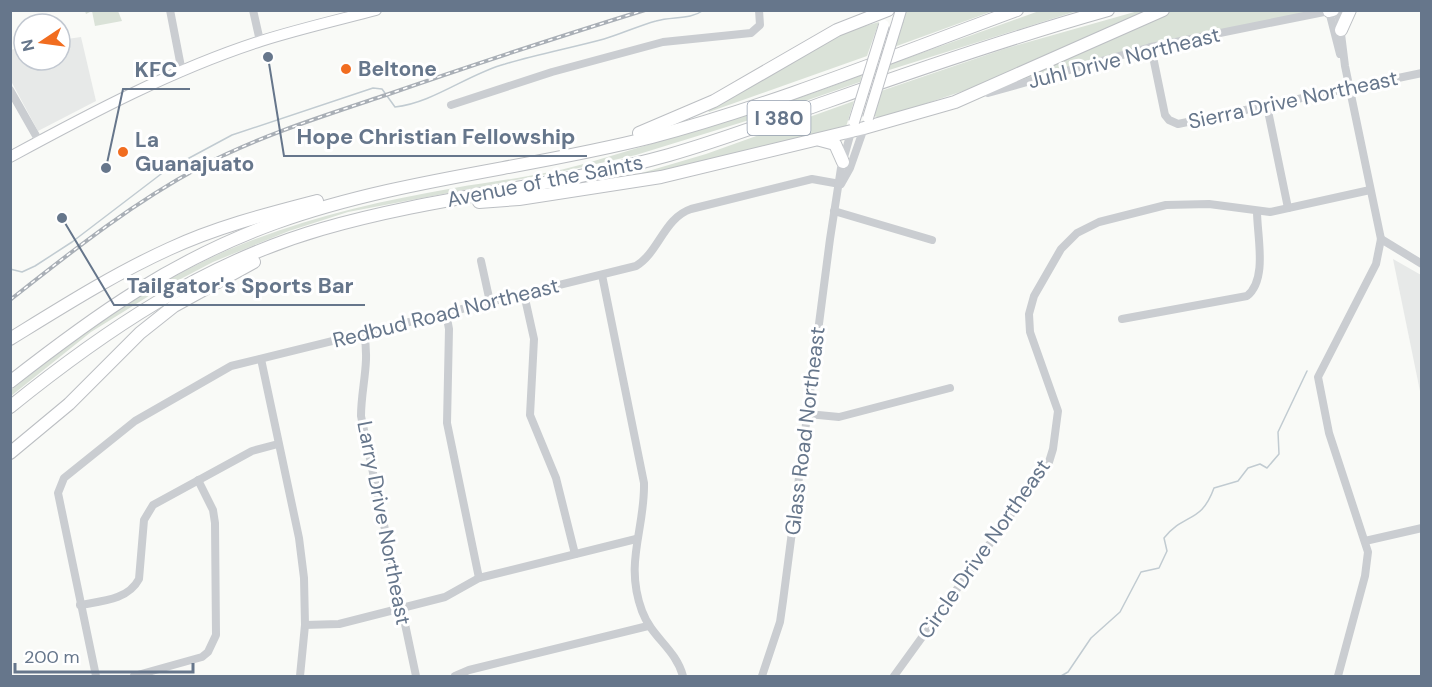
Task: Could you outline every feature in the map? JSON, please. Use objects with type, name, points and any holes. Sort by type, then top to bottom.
[{"type":"highway","points":[[587,152],[688,114],[817,40],[888,10]]},
{"type":"highway","name":"Avenue of the Saints","points":[[10,382],[127,295],[198,255],[278,222],[375,194],[587,152],[718,118],[1017,10]]},
{"type":"highway","name":"Avenue of the Saints","points":[[10,407],[96,340],[167,296],[248,256],[319,230],[388,212],[595,174],[672,154],[994,44],[1107,10]]},
{"type":"highway","points":[[445,202],[519,199],[622,184],[819,140],[859,125],[955,102],[1162,10]]},
{"type":"highway","points":[[1341,30],[1350,10]]},
{"type":"highway","points":[[819,140],[835,144],[843,162]]},
{"type":"highway","points":[[10,339],[124,271],[208,233],[336,196],[375,194]]},
{"type":"highway","points":[[10,453],[69,404],[140,333],[174,306],[233,272],[319,230]]},
{"type":"main road","points":[[10,157],[152,84],[260,41],[337,15],[376,10]]},
{"type":"main road","points":[[859,125],[888,10]]},
{"type":"main road","points":[[859,125],[899,15]]},
{"type":"street","points":[[170,10],[182,72]]},
{"type":"street","points":[[253,10],[260,41]]},
{"type":"street","points":[[1332,11],[1341,30],[1345,66]]},
{"type":"street","points":[[1332,11],[1381,239],[1376,264],[1321,367],[1318,377],[1329,433],[1365,541],[1368,564],[1338,676]]},
{"type":"street","name":"Juhl Drive Northeast","points":[[955,102],[1151,47],[1332,11]]},
{"type":"street","points":[[451,105],[552,72],[663,42],[746,34],[759,28],[760,12]]},
{"type":"street","name":"Sierra Drive Northeast","points":[[1151,47],[1165,115],[1173,123],[1178,124],[1350,90],[1422,73]]},
{"type":"street","points":[[10,90],[39,141]]},
{"type":"street","points":[[1268,106],[1288,208]]},
{"type":"street","points":[[840,184],[843,162],[859,125]]},
{"type":"street","points":[[840,184],[850,168],[859,125]]},
{"type":"street","name":"Redbud Road Northeast","points":[[80,605],[58,502],[60,484],[135,421],[231,366],[626,269],[644,261],[672,222],[684,211],[812,179],[840,184]]},
{"type":"street","name":"Glass Road Northeast","points":[[762,676],[780,622],[834,211],[840,184]]},
{"type":"street","name":"Circle Drive Northeast","points":[[894,676],[1049,462],[1058,411],[1030,332],[1029,314],[1034,296],[1061,249],[1077,233],[1088,226],[1150,208],[1209,204],[1257,211],[1288,208],[1371,190]]},
{"type":"street","points":[[834,211],[932,240]]},
{"type":"street","points":[[1122,319],[1236,299],[1247,296],[1256,289],[1259,276],[1257,211]]},
{"type":"street","points":[[1381,239],[1422,264]]},
{"type":"street","points":[[481,261],[490,302]]},
{"type":"street","points":[[602,275],[644,483],[644,500],[636,539],[633,571],[641,609],[648,626],[674,653],[683,676]]},
{"type":"street","points":[[524,294],[534,339],[530,415],[556,478],[575,554]]},
{"type":"street","points":[[446,313],[449,329],[447,423],[479,578]]},
{"type":"street","name":"Larry Drive Northeast","points":[[364,334],[368,368],[361,399],[362,416],[400,609],[416,676]]},
{"type":"street","points":[[261,359],[302,556],[305,625],[300,676]]},
{"type":"street","points":[[808,414],[839,417],[950,388]]},
{"type":"street","points":[[96,676],[80,605],[122,596],[136,586],[140,579],[144,520],[149,509],[252,451],[278,444]]},
{"type":"street","points":[[134,676],[202,657],[213,644],[216,635],[215,523],[208,498],[198,480]]},
{"type":"street","points":[[1365,541],[1422,528]]},
{"type":"street","points":[[305,625],[339,624],[400,609],[445,597],[479,578],[636,539]]},
{"type":"street","points":[[455,676],[469,670],[648,626]]},
{"type":"shaded area","points":[[92,11],[118,11],[122,21],[95,26]]},
{"type":"shaded area","points":[[905,11],[993,11],[894,47]]},
{"type":"shaded area","points":[[1039,11],[1077,11],[886,71],[888,65]]},
{"type":"shaded area","points":[[1138,11],[1146,13],[975,87],[883,118],[872,116],[881,91],[1004,49]]},
{"type":"shaded area","points":[[1172,11],[1313,11],[1003,87]]},
{"type":"shaded area","points":[[879,22],[867,56],[709,112],[707,109],[837,34]]},
{"type":"shaded area","points":[[81,37],[96,101],[38,131],[11,81],[10,50],[12,50],[12,72],[72,72],[72,38]]},
{"type":"shaded area","points":[[862,75],[860,82],[759,117],[636,155],[348,212],[289,231],[213,262],[152,294],[91,332],[11,396],[11,390],[37,369],[120,309],[178,274],[266,235],[319,218],[399,198],[577,166],[762,110]]},
{"type":"shaded area","points":[[854,101],[845,130],[628,177],[706,154]]},
{"type":"shaded area","points":[[1393,259],[1421,275],[1421,396]]},
{"type":"waterway","points":[[10,269],[22,272],[35,266],[72,242],[165,171],[232,135],[373,88],[382,89],[395,107],[409,104],[505,64],[604,39],[656,21],[687,17],[704,10]]},
{"type":"waterway","points":[[1061,676],[1068,672],[1091,638],[1120,612],[1141,572],[1159,568],[1167,551],[1164,538],[1179,524],[1198,513],[1204,507],[1214,488],[1238,481],[1248,468],[1260,464],[1267,468],[1279,454],[1278,432],[1307,371]]},
{"type":"waterway","points":[[1035,676],[1040,676]]},
{"type":"railway","points":[[10,300],[126,213],[175,181],[222,156],[315,119],[515,51],[645,10]]},
{"type":"place","name":"Hope Christian Fellowship","points":[[268,57]]},
{"type":"place","name":"Beltone","points":[[346,69]]},
{"type":"place","name":"La Guanajuato","points":[[123,152]]},
{"type":"place","name":"KFC","points":[[106,168]]},
{"type":"place","name":"Tailgator's Sports Bar","points":[[62,218]]}]
